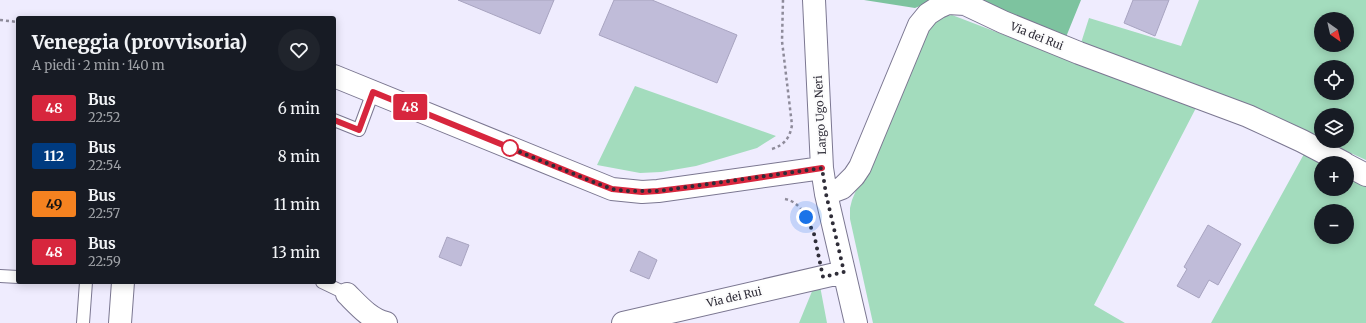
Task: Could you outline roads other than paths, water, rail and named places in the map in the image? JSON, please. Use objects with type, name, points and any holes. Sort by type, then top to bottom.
[{"type":"street","name":"Largo Ugo Neri","points":[[814,0],[822,168],[826,194],[856,323]]},
{"type":"street","name":"Via dei Rui","points":[[826,194],[842,188],[860,168],[919,25],[928,14],[948,3],[965,4],[1003,22],[1079,53],[1248,116],[1331,156]]},
{"type":"street","points":[[336,77],[612,189],[658,191],[822,168]]},
{"type":"street","points":[[1354,169],[1366,175]]},
{"type":"street","name":"Via dei Rui","points":[[623,323],[844,272]]},
{"type":"street","points":[[120,323],[123,284]]},
{"type":"street","points":[[347,294],[370,316],[378,321],[386,323]]},
{"type":"lane","points":[[336,121],[359,130],[373,92]]},
{"type":"lane","points":[[0,276],[16,277]]},
{"type":"lane","points":[[84,323],[86,284]]},
{"type":"lane","points":[[326,284],[347,294]]}]
